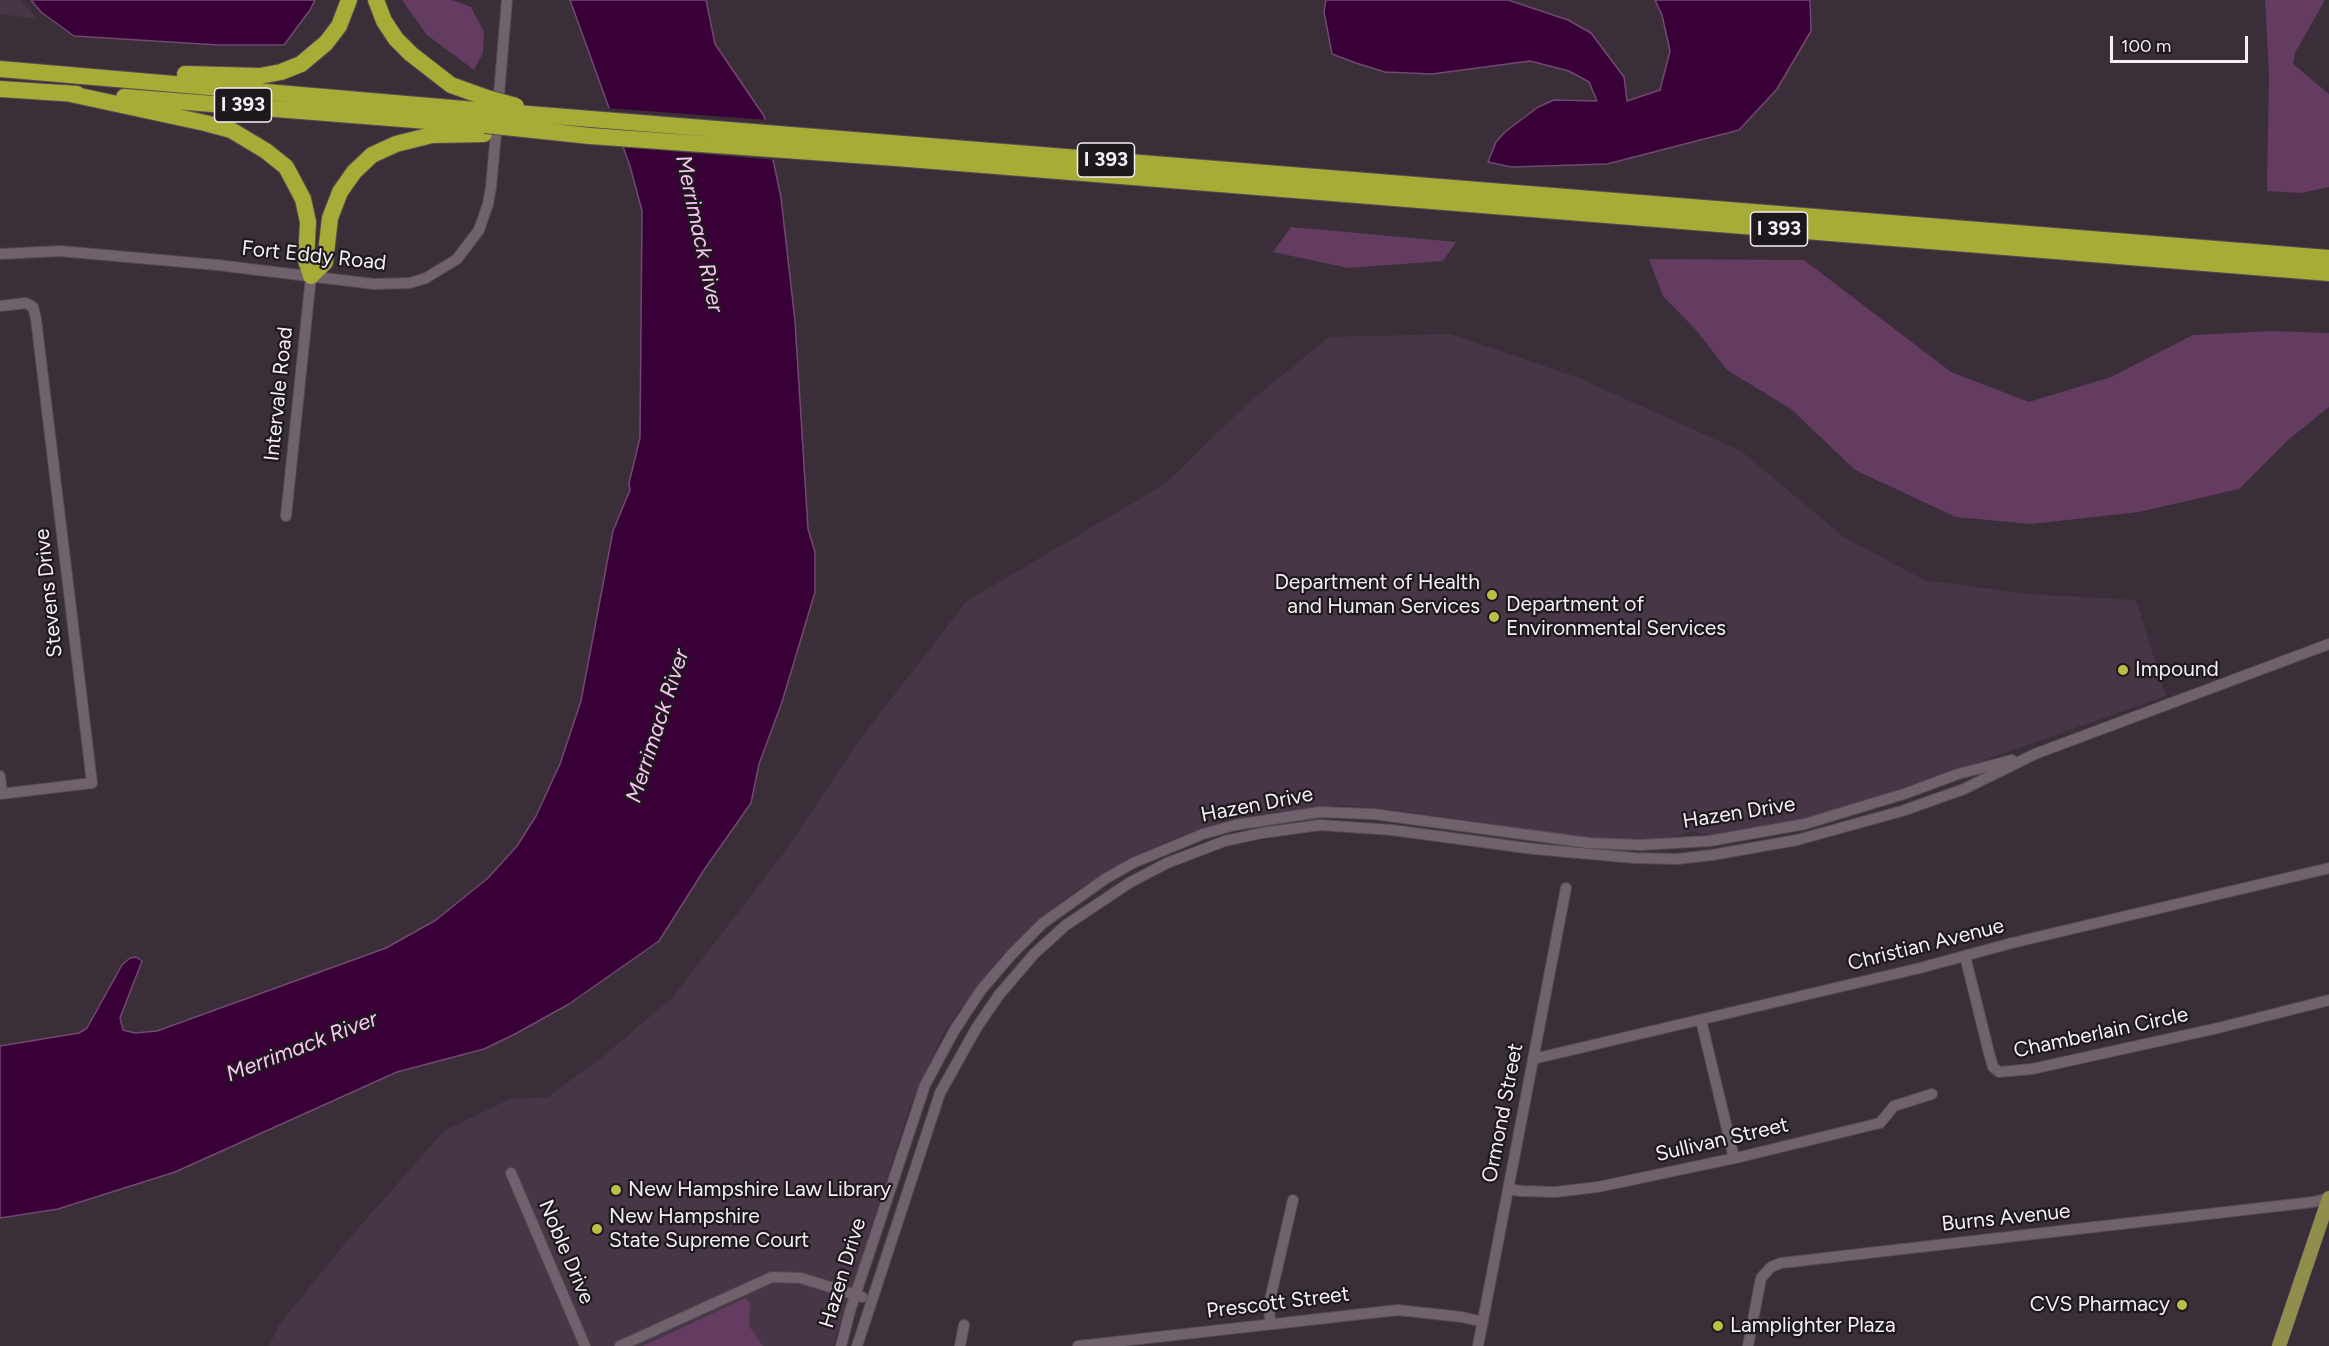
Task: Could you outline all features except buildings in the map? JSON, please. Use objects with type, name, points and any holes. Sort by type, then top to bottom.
[{"type":"highway","points":[[54,73],[135,71],[260,76],[281,72],[301,64],[326,43],[339,26],[349,0]]},
{"type":"highway","points":[[375,0],[390,30],[411,54],[451,85],[486,117]]},
{"type":"highway","name":"I 393","points":[[0,69],[515,120],[590,136],[808,144],[2329,257]]},
{"type":"highway","name":"I 393","points":[[1,89],[486,117]]},
{"type":"highway","points":[[66,93],[231,130],[266,151],[286,167],[303,199],[308,222],[306,260],[311,276],[325,262],[330,218],[340,192],[354,172],[372,155],[396,144],[486,117],[515,120]]},
{"type":"highway","name":"I 393","points":[[515,120],[586,118],[808,144],[2329,273]]},
{"type":"main road","points":[[2279,1346],[2329,1198]]},
{"type":"street","name":"Fort Eddy Road","points":[[0,254],[60,251],[374,284],[410,283],[441,270],[457,259],[469,245],[484,217],[491,186],[507,0]]},
{"type":"street","name":"Intervale Road","points":[[286,516],[311,276]]},
{"type":"street","name":"Stevens Drive","points":[[0,306],[26,303],[33,307],[92,783],[1,793]]},
{"type":"street","name":"Hazen Drive","points":[[857,1346],[940,1093],[983,1019],[999,995],[1035,954],[1066,925],[1129,883],[1167,863],[1225,841],[1320,825],[1392,830],[1534,849],[1627,858],[1677,859],[1797,840],[1902,811],[1964,789],[2035,754],[2329,644]]},
{"type":"street","name":"Hazen Drive","points":[[841,1346],[926,1085],[954,1032],[981,990],[1043,923],[1105,879],[1153,854],[1203,834],[1235,825],[1320,812],[1372,814],[1589,843],[1640,845],[1709,841],[1805,824],[1907,793],[1959,774],[2035,754]]},
{"type":"street","points":[[0,776],[1,793]]},
{"type":"street","name":"Christian Avenue","points":[[1533,1059],[2329,868]]},
{"type":"street","name":"Ormond Street","points":[[1478,1346],[1566,888]]},
{"type":"street","name":"Chamberlain Circle","points":[[1965,956],[1993,1067],[1999,1072],[2032,1069],[2218,1028],[2329,1000]]},
{"type":"street","points":[[1701,1020],[1734,1158]]},
{"type":"street","name":"Sullivan Street","points":[[1508,1188],[1521,1191],[1555,1192],[1598,1187],[1734,1158],[1880,1124],[1894,1106],[1932,1094]]},
{"type":"street","name":"Noble Drive","points":[[511,1173],[585,1346]]},
{"type":"street","name":"Burns Avenue","points":[[1748,1346],[1761,1278],[1771,1267],[1781,1263],[2313,1202],[2329,1198]]},
{"type":"street","points":[[1270,1323],[1269,1304],[1293,1200]]},
{"type":"street","points":[[620,1346],[772,1277],[801,1278],[871,1300]]},
{"type":"street","name":"Prescott Street","points":[[1078,1346],[1398,1310],[1462,1317],[1483,1322]]},
{"type":"street","points":[[960,1346],[964,1325]]},
{"type":"shaded area","points":[[0,0],[21,0],[37,19],[0,14]]},
{"type":"shaded area","points":[[402,0],[452,0],[471,7],[484,32],[483,53],[474,70],[427,35]]},
{"type":"shaded area","points":[[2265,0],[2325,0],[2295,53],[2293,64],[2329,94],[2329,187],[2301,193],[2267,191],[2269,73]]},
{"type":"shaded area","points":[[1291,227],[1456,242],[1443,261],[1348,268],[1273,252]]},
{"type":"shaded area","points":[[1649,259],[1804,260],[1951,372],[2029,402],[2111,377],[2193,335],[2273,331],[2329,333],[2329,407],[2288,440],[2239,489],[2139,512],[2031,524],[1956,517],[1855,470],[1791,409],[1727,370],[1697,331],[1663,296]]},
{"type":"shaded area","points":[[1450,334],[1579,378],[1741,451],[1845,538],[1924,580],[2029,594],[2136,600],[2166,696],[1845,807],[1803,819],[1733,832],[1709,835],[1691,831],[1672,839],[1591,838],[1402,811],[1341,805],[1258,814],[1224,821],[1185,834],[1131,857],[1084,885],[1047,912],[1001,956],[958,1012],[942,1036],[909,1109],[833,1346],[269,1346],[279,1325],[347,1241],[444,1131],[510,1099],[548,1097],[606,1054],[673,997],[784,853],[861,738],[967,601],[1165,484],[1247,404],[1329,337]]},
{"type":"shaded area","points":[[745,1298],[750,1303],[749,1326],[763,1346],[643,1346]]},
{"type":"water","points":[[31,0],[315,0],[284,45],[218,45],[74,36],[41,12]]},
{"type":"water","name":"Merrimack River","points":[[570,0],[706,0],[715,44],[764,116],[781,198],[795,321],[808,529],[815,552],[815,592],[782,702],[759,764],[751,803],[704,870],[659,941],[569,1004],[515,1034],[484,1049],[397,1072],[175,1172],[58,1209],[0,1218],[0,1046],[79,1033],[87,1028],[122,965],[130,958],[136,957],[142,961],[120,1018],[123,1030],[135,1033],[157,1031],[386,948],[436,920],[488,878],[517,846],[536,816],[560,764],[581,701],[613,531],[630,490],[629,483],[640,438],[642,211],[630,166]]},
{"type":"water","points":[[1326,0],[1508,0],[1568,20],[1591,33],[1624,77],[1627,101],[1660,90],[1670,51],[1662,15],[1655,0],[1810,0],[1811,31],[1777,89],[1739,130],[1607,164],[1511,167],[1488,162],[1496,142],[1505,132],[1538,107],[1554,100],[1597,101],[1589,82],[1569,71],[1530,61],[1432,74],[1385,72],[1356,63],[1332,54],[1324,12]]},
{"type":"pier","points":[[606,108],[768,120],[776,160],[620,147]]},
{"type":"place","name":"Department of Health and Human Services","points":[[1492,595]]},
{"type":"place","name":"Department of Environmental Services","points":[[1494,617]]},
{"type":"place","name":"Impound","points":[[2123,670]]},
{"type":"place","name":"New Hampshire Law Library","points":[[616,1190]]},
{"type":"place","name":"New Hampshire State Supreme Court","points":[[597,1229]]},
{"type":"place","name":"CVS Pharmacy","points":[[2182,1305]]},
{"type":"place","name":"Lamplighter Plaza","points":[[1718,1326]]}]
